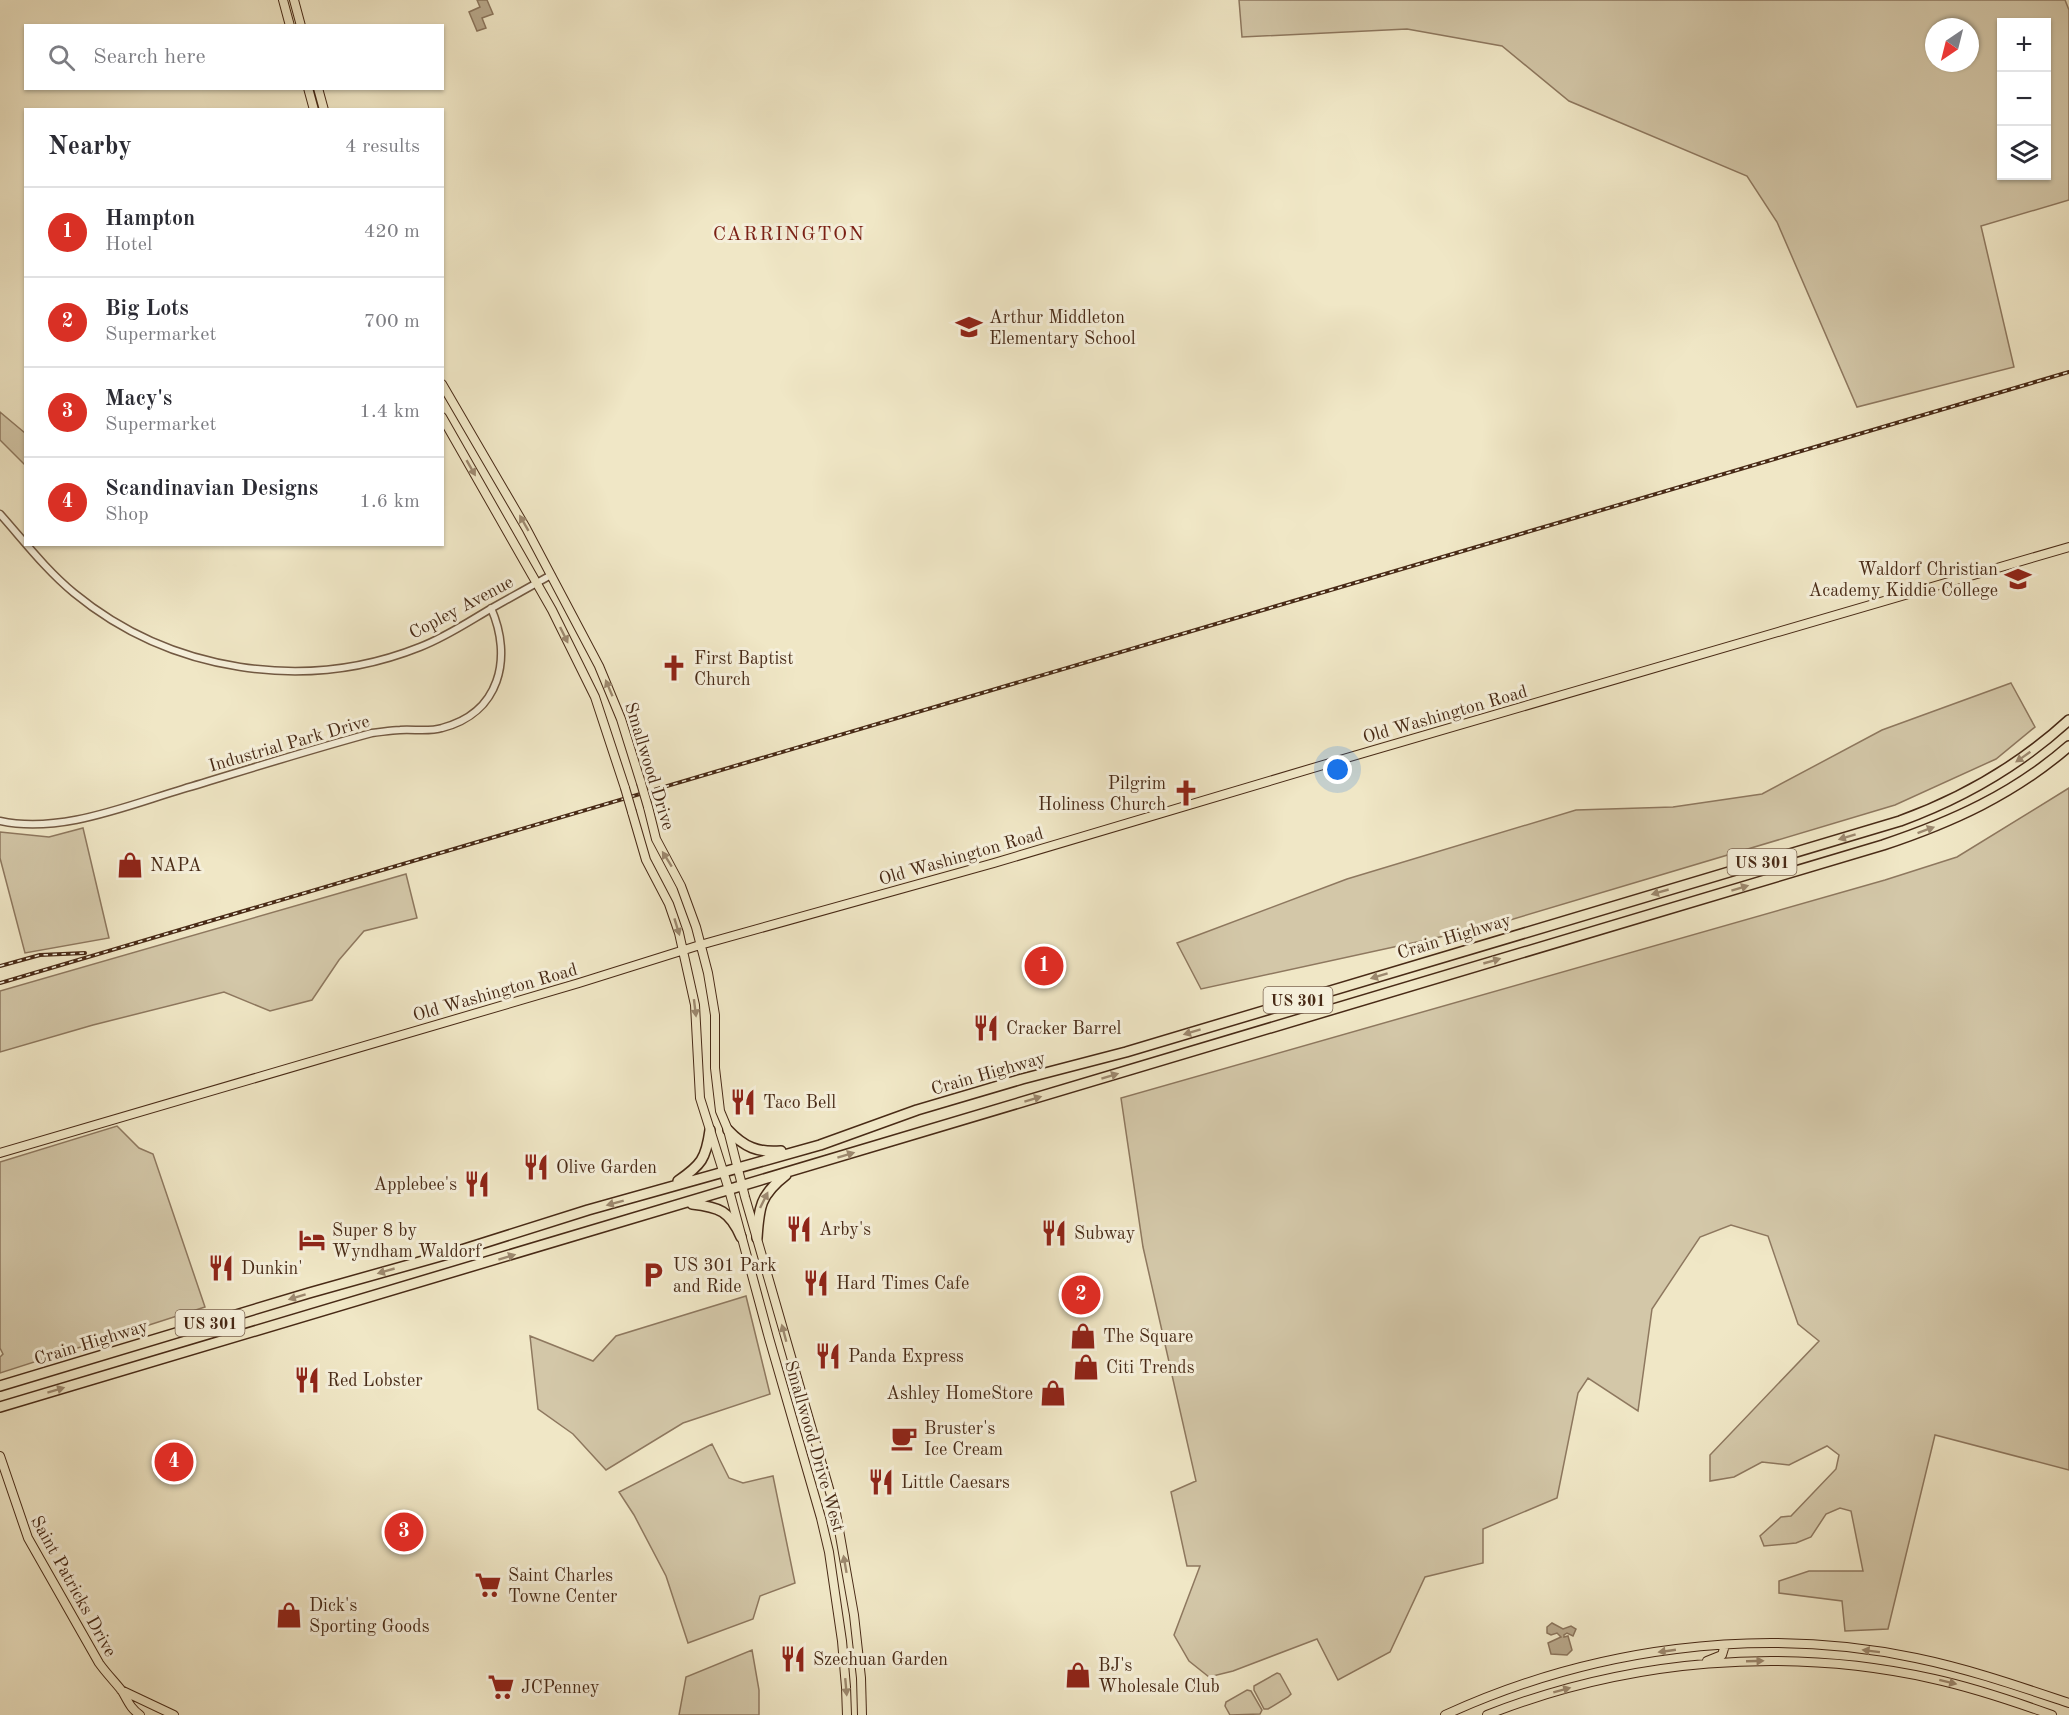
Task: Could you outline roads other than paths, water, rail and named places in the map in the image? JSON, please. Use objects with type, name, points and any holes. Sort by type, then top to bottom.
[{"type":"highway","name":"Crain Highway","points":[[0,1386],[309,1293],[455,1252],[588,1210],[804,1149],[928,1107],[1302,999],[1916,815],[1959,797],[2006,770],[2069,720]]},
{"type":"highway","name":"Crain Highway","points":[[0,1407],[1883,845],[1937,826],[1973,810],[2038,770],[2069,746]]},
{"type":"highway","points":[[1541,927],[1544,946]]},
{"type":"highway","points":[[1302,999],[1306,1017]]},
{"type":"highway","points":[[671,1186],[691,1173],[703,1160],[710,1130]]},
{"type":"highway","points":[[728,1130],[737,1140],[753,1150],[771,1152],[804,1149]]},
{"type":"highway","points":[[757,1238],[759,1211],[763,1199],[772,1187],[790,1172]]},
{"type":"highway","points":[[686,1203],[707,1206],[725,1213],[733,1220],[741,1237]]},
{"type":"main road","points":[[283,0],[289,24]]},
{"type":"main road","points":[[294,0],[300,24]]},
{"type":"main road","points":[[309,90],[313,108]]},
{"type":"main road","points":[[319,90],[323,108]]},
{"type":"main road","name":"Smallwood Drive","points":[[444,387],[526,528],[582,631],[621,719],[656,838],[681,886],[708,973],[715,1015],[715,1081],[720,1111],[728,1130],[743,1186]]},
{"type":"main road","name":"Smallwood Drive","points":[[444,420],[538,582],[595,697],[642,850],[669,904],[683,951],[695,1005],[700,1098],[729,1190]]},
{"type":"main road","name":"Old Washington Road","points":[[0,1153],[700,945],[994,863],[2069,548]]},
{"type":"main road","name":"Smallwood Drive West","points":[[743,1186],[836,1513],[854,1615],[861,1678],[862,1715]]},
{"type":"main road","name":"Smallwood Drive West","points":[[729,1190],[829,1552],[842,1641],[847,1715]]},
{"type":"main road","name":"Saint Patricks Drive","points":[[0,1456],[28,1538],[107,1676],[121,1690],[129,1705],[139,1714]]},
{"type":"main road","points":[[1487,1715],[1542,1696],[1603,1679],[1715,1659],[1725,1651],[1725,1645]]},
{"type":"main road","points":[[1445,1715],[1510,1688],[1569,1670],[1644,1654],[1725,1645],[1814,1645],[1895,1654],[1983,1674],[2069,1703]]},
{"type":"main road","points":[[1685,1665],[1735,1661],[1801,1661],[1890,1670],[1974,1689],[2052,1715]]},
{"type":"main road","name":"Saint Patricks Drive","points":[[121,1690],[174,1715]]},
{"type":"street","name":"Copley Avenue","points":[[0,514],[24,543]]},
{"type":"street","name":"Copley Avenue","points":[[27,546],[58,579],[88,604],[138,635],[186,655],[247,669],[284,671],[342,669],[383,660],[420,647],[452,632],[551,575]]},
{"type":"street","name":"Industrial Park Drive","points":[[0,822],[44,825],[68,822],[372,733],[432,730],[458,723],[470,716],[484,702],[500,673],[501,639],[491,608]]},
{"type":"railway","points":[[0,983],[2069,372]]},
{"type":"railway","points":[[0,966],[40,955],[85,953]]},
{"type":"place","name":"Arthur Middleton Elementary School","points":[[969,327]]},
{"type":"place","name":"Waldorf Christian Academy Kiddie College","points":[[2018,579]]},
{"type":"place","name":"First Baptist Church","points":[[674,668]]},
{"type":"place","name":"Pilgrim Holiness Church","points":[[1186,793]]},
{"type":"place","name":"NAPA","points":[[130,865]]},
{"type":"place","name":"Hampton","points":[[1044,966]]},
{"type":"place","name":"Cracker Barrel","points":[[986,1028]]},
{"type":"place","name":"Taco Bell","points":[[743,1102]]},
{"type":"place","name":"Olive Garden","points":[[536,1167]]},
{"type":"place","name":"Applebee's","points":[[477,1184]]},
{"type":"place","name":"Arby's","points":[[799,1229]]},
{"type":"place","name":"Subway","points":[[1054,1233]]},
{"type":"place","name":"Super 8 by Wyndham Waldorf","points":[[312,1240]]},
{"type":"place","name":"Dunkin'","points":[[221,1268]]},
{"type":"place","name":"US 301 Park and Ride","points":[[653,1275]]},
{"type":"place","name":"Hard Times Cafe","points":[[816,1283]]},
{"type":"place","name":"Big Lots","points":[[1081,1295]]},
{"type":"place","name":"The Square","points":[[1083,1336]]},
{"type":"place","name":"Panda Express","points":[[828,1356]]},
{"type":"place","name":"Citi Trends","points":[[1086,1367]]},
{"type":"place","name":"Red Lobster","points":[[307,1380]]},
{"type":"place","name":"Ashley HomeStore","points":[[1053,1393]]},
{"type":"place","name":"Bruster's Ice Cream","points":[[904,1438]]},
{"type":"place","name":"Scandinavian Designs","points":[[174,1462]]},
{"type":"place","name":"Little Caesars","points":[[881,1482]]},
{"type":"place","name":"Macy's","points":[[404,1532]]},
{"type":"place","name":"Saint Charles Towne Center","points":[[488,1585]]},
{"type":"place","name":"Dick's Sporting Goods","points":[[289,1615]]},
{"type":"place","name":"Szechuan Garden","points":[[793,1659]]},
{"type":"place","name":"BJ's Wholesale Club","points":[[1078,1675]]},
{"type":"place","name":"JCPenney","points":[[501,1687]]},
{"type":"district","name":"CARRINGTON","points":[[789,233]]}]
